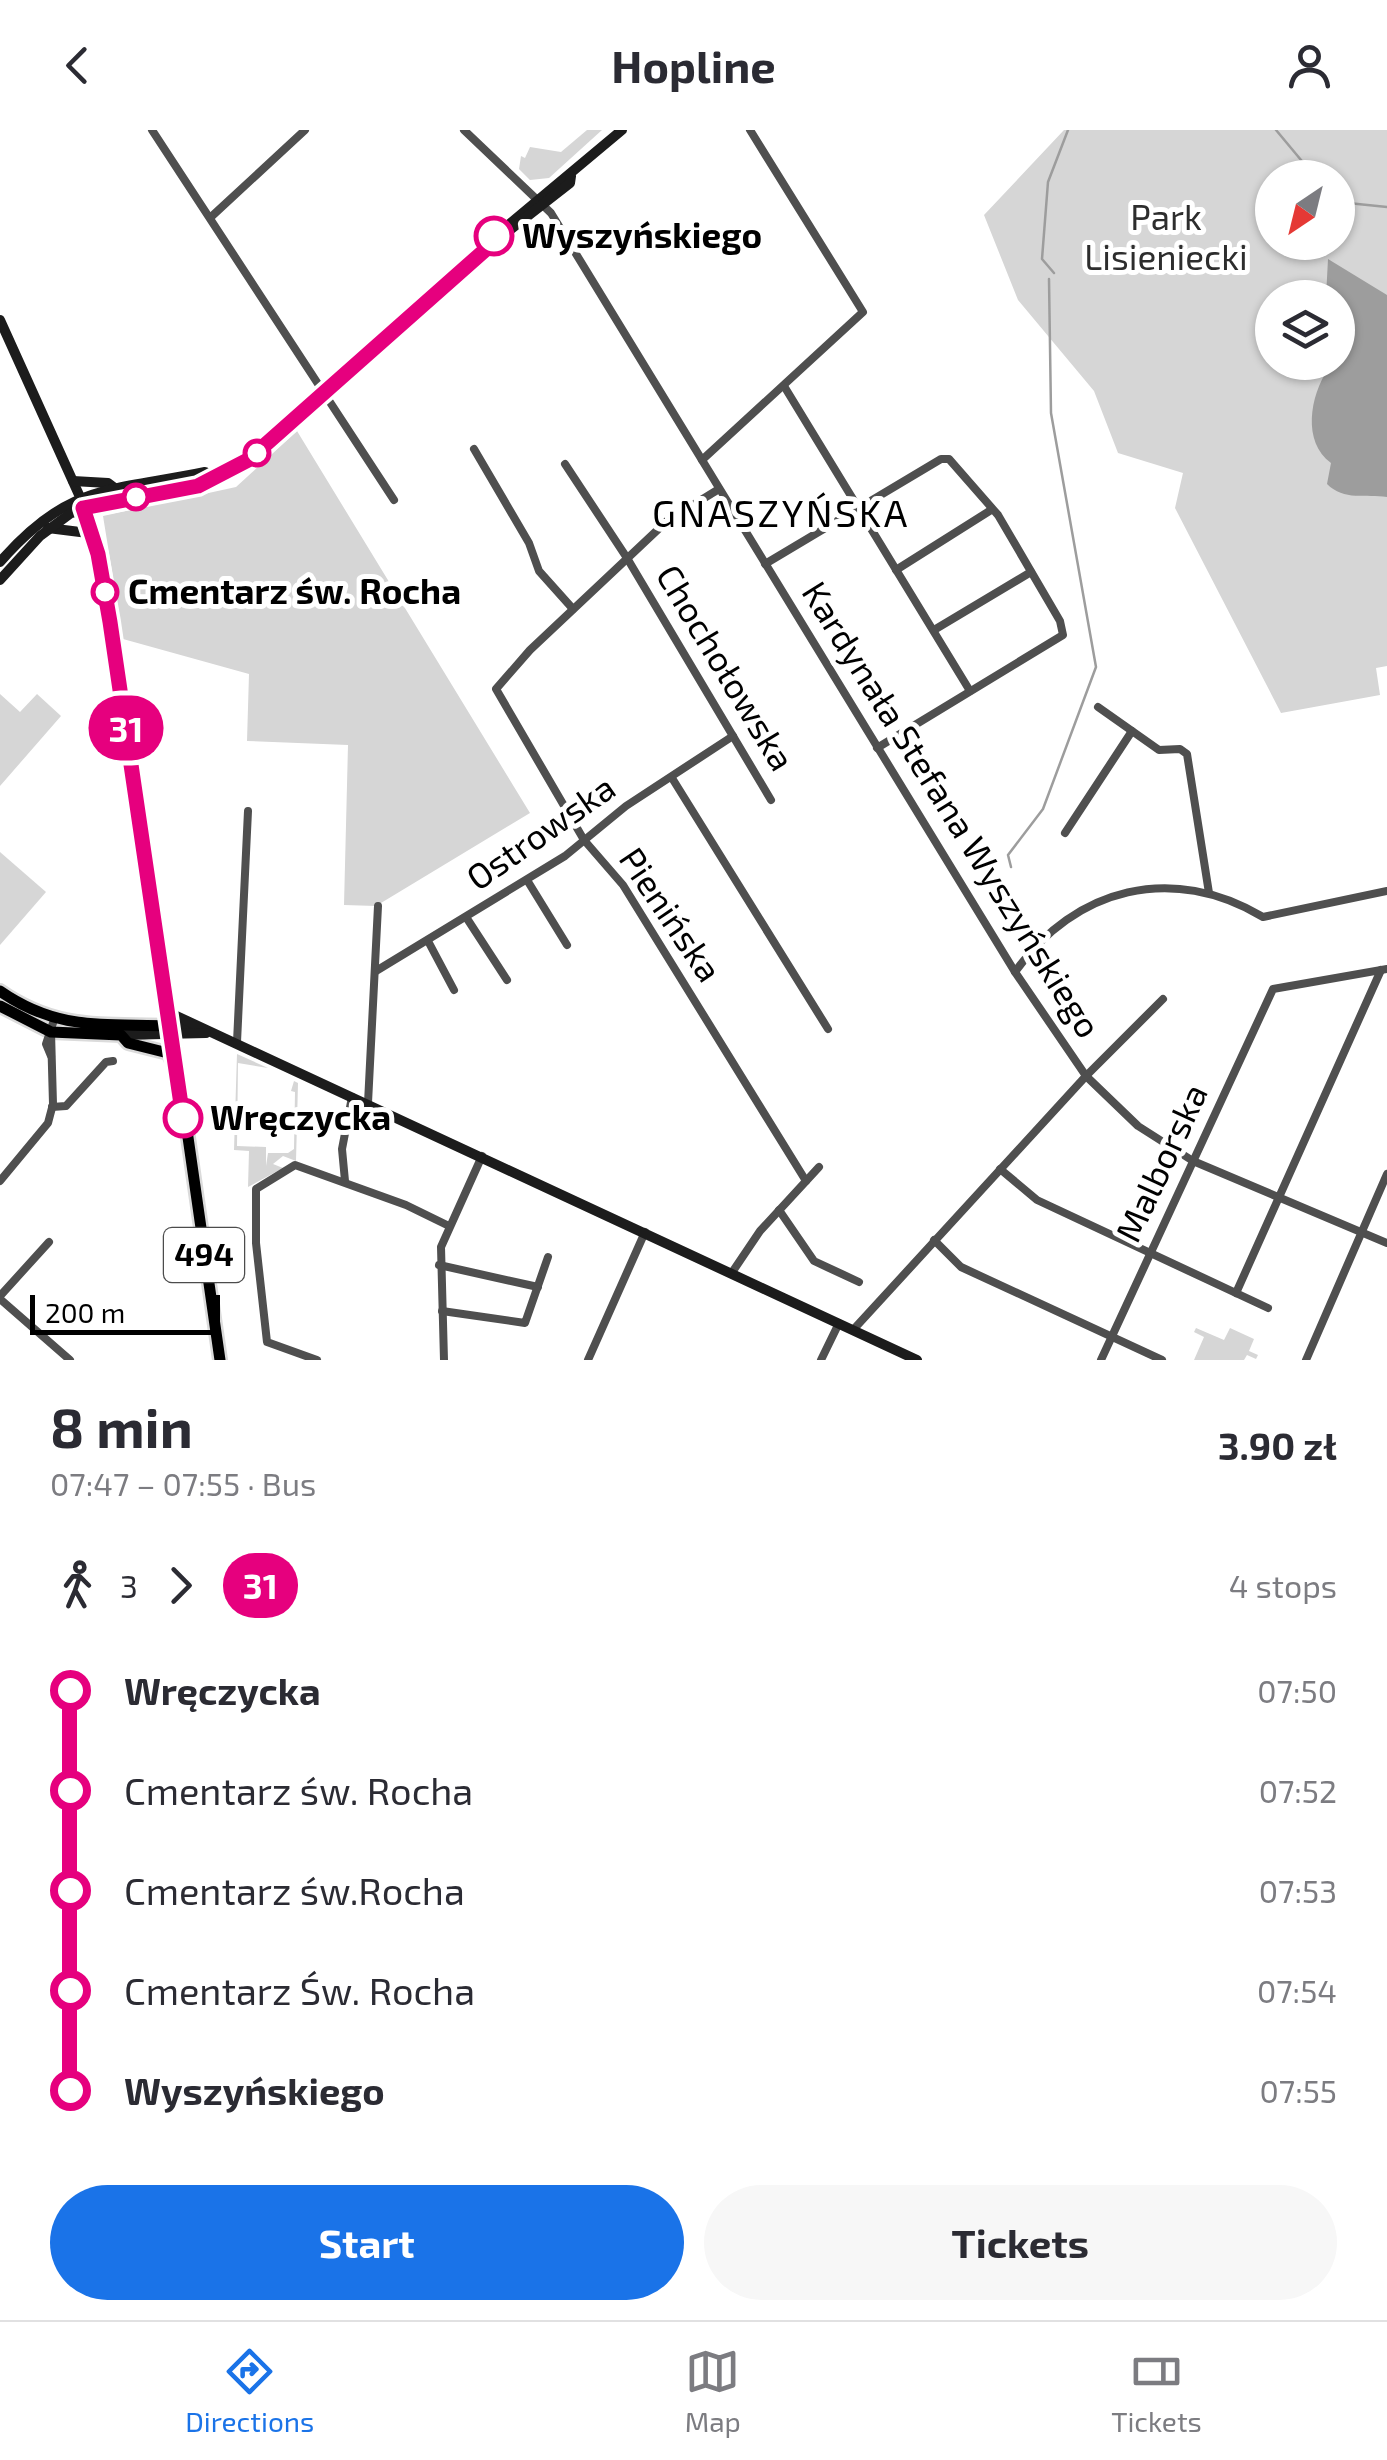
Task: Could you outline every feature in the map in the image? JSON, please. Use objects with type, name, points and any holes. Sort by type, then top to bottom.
[{"type":"main road","points":[[0,580],[48,528],[81,502],[198,486],[255,455],[493,243],[494,236],[540,202],[622,130]]},
{"type":"main road","points":[[0,320],[73,481],[98,554]]},
{"type":"main road","points":[[0,562],[39,520],[81,502],[116,489],[205,472],[213,476]]},
{"type":"main road","points":[[73,481],[108,483],[116,489]]},
{"type":"main road","points":[[81,502],[94,525],[169,1027]]},
{"type":"main road","points":[[48,528],[88,533]]},
{"type":"main road","points":[[0,991],[52,1026],[169,1027],[201,1030],[237,1042],[917,1360]]},
{"type":"main road","points":[[0,1006],[52,1026],[121,1035],[169,1027]]},
{"type":"main road","name":"494","points":[[169,1027],[168,1053],[175,1067]]},
{"type":"main road","name":"494","points":[[169,1027],[220,1360]]},
{"type":"main road","points":[[121,1035],[128,1043],[168,1053]]},
{"type":"street","points":[[152,130],[394,500]]},
{"type":"street","points":[[211,218],[305,130]]},
{"type":"street","name":"Kardynała Stefana Wyszyńskiego","points":[[464,130],[540,202],[1015,972],[1086,1076],[1127,1117],[1193,1161],[1387,1243]]},
{"type":"street","points":[[702,460],[863,312],[750,130]]},
{"type":"street","points":[[784,386],[970,691]]},
{"type":"street","points":[[474,449],[529,543],[539,571],[573,610],[667,521],[719,489]]},
{"type":"street","points":[[765,564],[948,458],[991,510],[1031,572],[1063,635],[878,748]]},
{"type":"street","name":"Chochołowska","points":[[565,464],[627,558],[771,800]]},
{"type":"street","points":[[896,570],[991,510]]},
{"type":"street","points":[[934,630],[1031,572]]},
{"type":"street","name":"Pienińska","points":[[573,610],[501,679],[496,690],[584,840],[624,885],[806,1181]]},
{"type":"street","points":[[1098,707],[1159,750],[1180,749],[1187,754],[1209,893]]},
{"type":"street","points":[[1065,833],[1132,731]]},
{"type":"street","name":"Ostrowska","points":[[376,971],[527,880],[626,806],[733,736]]},
{"type":"street","points":[[672,778],[828,1029]]},
{"type":"street","points":[[237,1042],[248,811]]},
{"type":"street","points":[[527,880],[567,945]]},
{"type":"street","points":[[1015,972],[1072,913],[1101,898],[1148,890],[1209,893],[1238,902],[1264,917],[1387,891]]},
{"type":"street","points":[[368,1103],[378,906]]},
{"type":"street","points":[[466,917],[506,980]]},
{"type":"street","points":[[428,941],[454,990]]},
{"type":"street","points":[[1236,1293],[1384,970]]},
{"type":"street","name":"Malborska","points":[[1102,1360],[1273,989],[1384,970]]},
{"type":"street","points":[[853,1330],[1086,1076],[1163,1000]]},
{"type":"street","points":[[0,1180],[41,1132],[52,1106],[52,1026]]},
{"type":"street","points":[[52,1106],[66,1106],[106,1062],[113,1061]]},
{"type":"street","points":[[345,1181],[342,1149],[352,1096]]},
{"type":"street","points":[[442,1360],[440,1265],[449,1226],[482,1156]]},
{"type":"street","points":[[318,1360],[266,1342],[256,1242],[256,1189],[295,1165],[345,1181],[449,1226]]},
{"type":"street","points":[[732,1274],[744,1251],[820,1167]]},
{"type":"street","points":[[1000,1169],[1036,1200],[1268,1308]]},
{"type":"street","points":[[1306,1360],[1387,1174]]},
{"type":"street","points":[[779,1210],[814,1261],[858,1282]]},
{"type":"street","points":[[588,1360],[644,1232]]},
{"type":"street","points":[[934,1240],[961,1267],[1162,1360]]},
{"type":"street","points":[[49,1242],[0,1298],[70,1360]]},
{"type":"street","points":[[442,1311],[525,1323],[548,1258]]},
{"type":"street","points":[[440,1265],[538,1287]]},
{"type":"street","points":[[821,1360],[839,1324]]},
{"type":"green space","points":[[587,130],[602,130],[549,178],[530,180],[519,169],[521,156],[525,158],[530,147],[561,152]]},
{"type":"green space","name":"Park Lisieniecki","points":[[1064,130],[1387,130],[1387,666],[1376,668],[1380,695],[1281,713],[1175,508],[1183,473],[1118,453],[1094,391],[1018,300],[984,215]]},
{"type":"green space","points":[[297,431],[530,813],[376,906],[344,905],[348,745],[247,741],[249,674],[123,639],[103,516],[236,487]]},
{"type":"green space","points":[[0,694],[20,712],[37,694],[61,716],[0,786]]},
{"type":"green space","points":[[0,852],[46,892],[0,945]]},
{"type":"green space","points":[[237,1054],[268,1068],[238,1063],[237,1146],[266,1147],[266,1166],[268,1153],[288,1153],[294,1149],[295,1092],[291,1091],[294,1081],[298,1083],[296,1161],[283,1156],[273,1164],[283,1168],[248,1187],[249,1151],[234,1150]]},
{"type":"green space","points":[[1196,1328],[1224,1340],[1230,1328],[1254,1339],[1249,1351],[1258,1355],[1256,1359],[1247,1355],[1244,1360],[1194,1360],[1204,1337],[1194,1332]]},
{"type":"shaded area","points":[[1330,260],[1387,295],[1387,497],[1348,495],[1327,484],[1331,463],[1316,443],[1313,405],[1322,380],[1355,380],[1355,280],[1327,280]]},
{"type":"waterway","points":[[1054,273],[1042,259],[1048,182],[1068,130]]},
{"type":"waterway","points":[[1276,130],[1301,160]]},
{"type":"waterway","points":[[1355,204],[1387,207]]},
{"type":"waterway","points":[[1011,867],[1008,855],[1043,809],[1096,667],[1051,413],[1049,279]]},
{"type":"bus line","name":"31","points":[[183,1118],[175,1067],[178,1061],[158,954],[110,622],[98,554],[92,547],[83,508],[198,486],[248,460],[428,303],[493,243],[494,236]]},
{"type":"place","name":"Wyszyńskiego","points":[[494,236]]},
{"type":"place","name":"Cmentarz św. Rocha","points":[[105,592]]},
{"type":"place","name":"Wręczycka","points":[[183,1118]]},
{"type":"district","name":"GNASZYŃSKA","points":[[781,514]]}]
